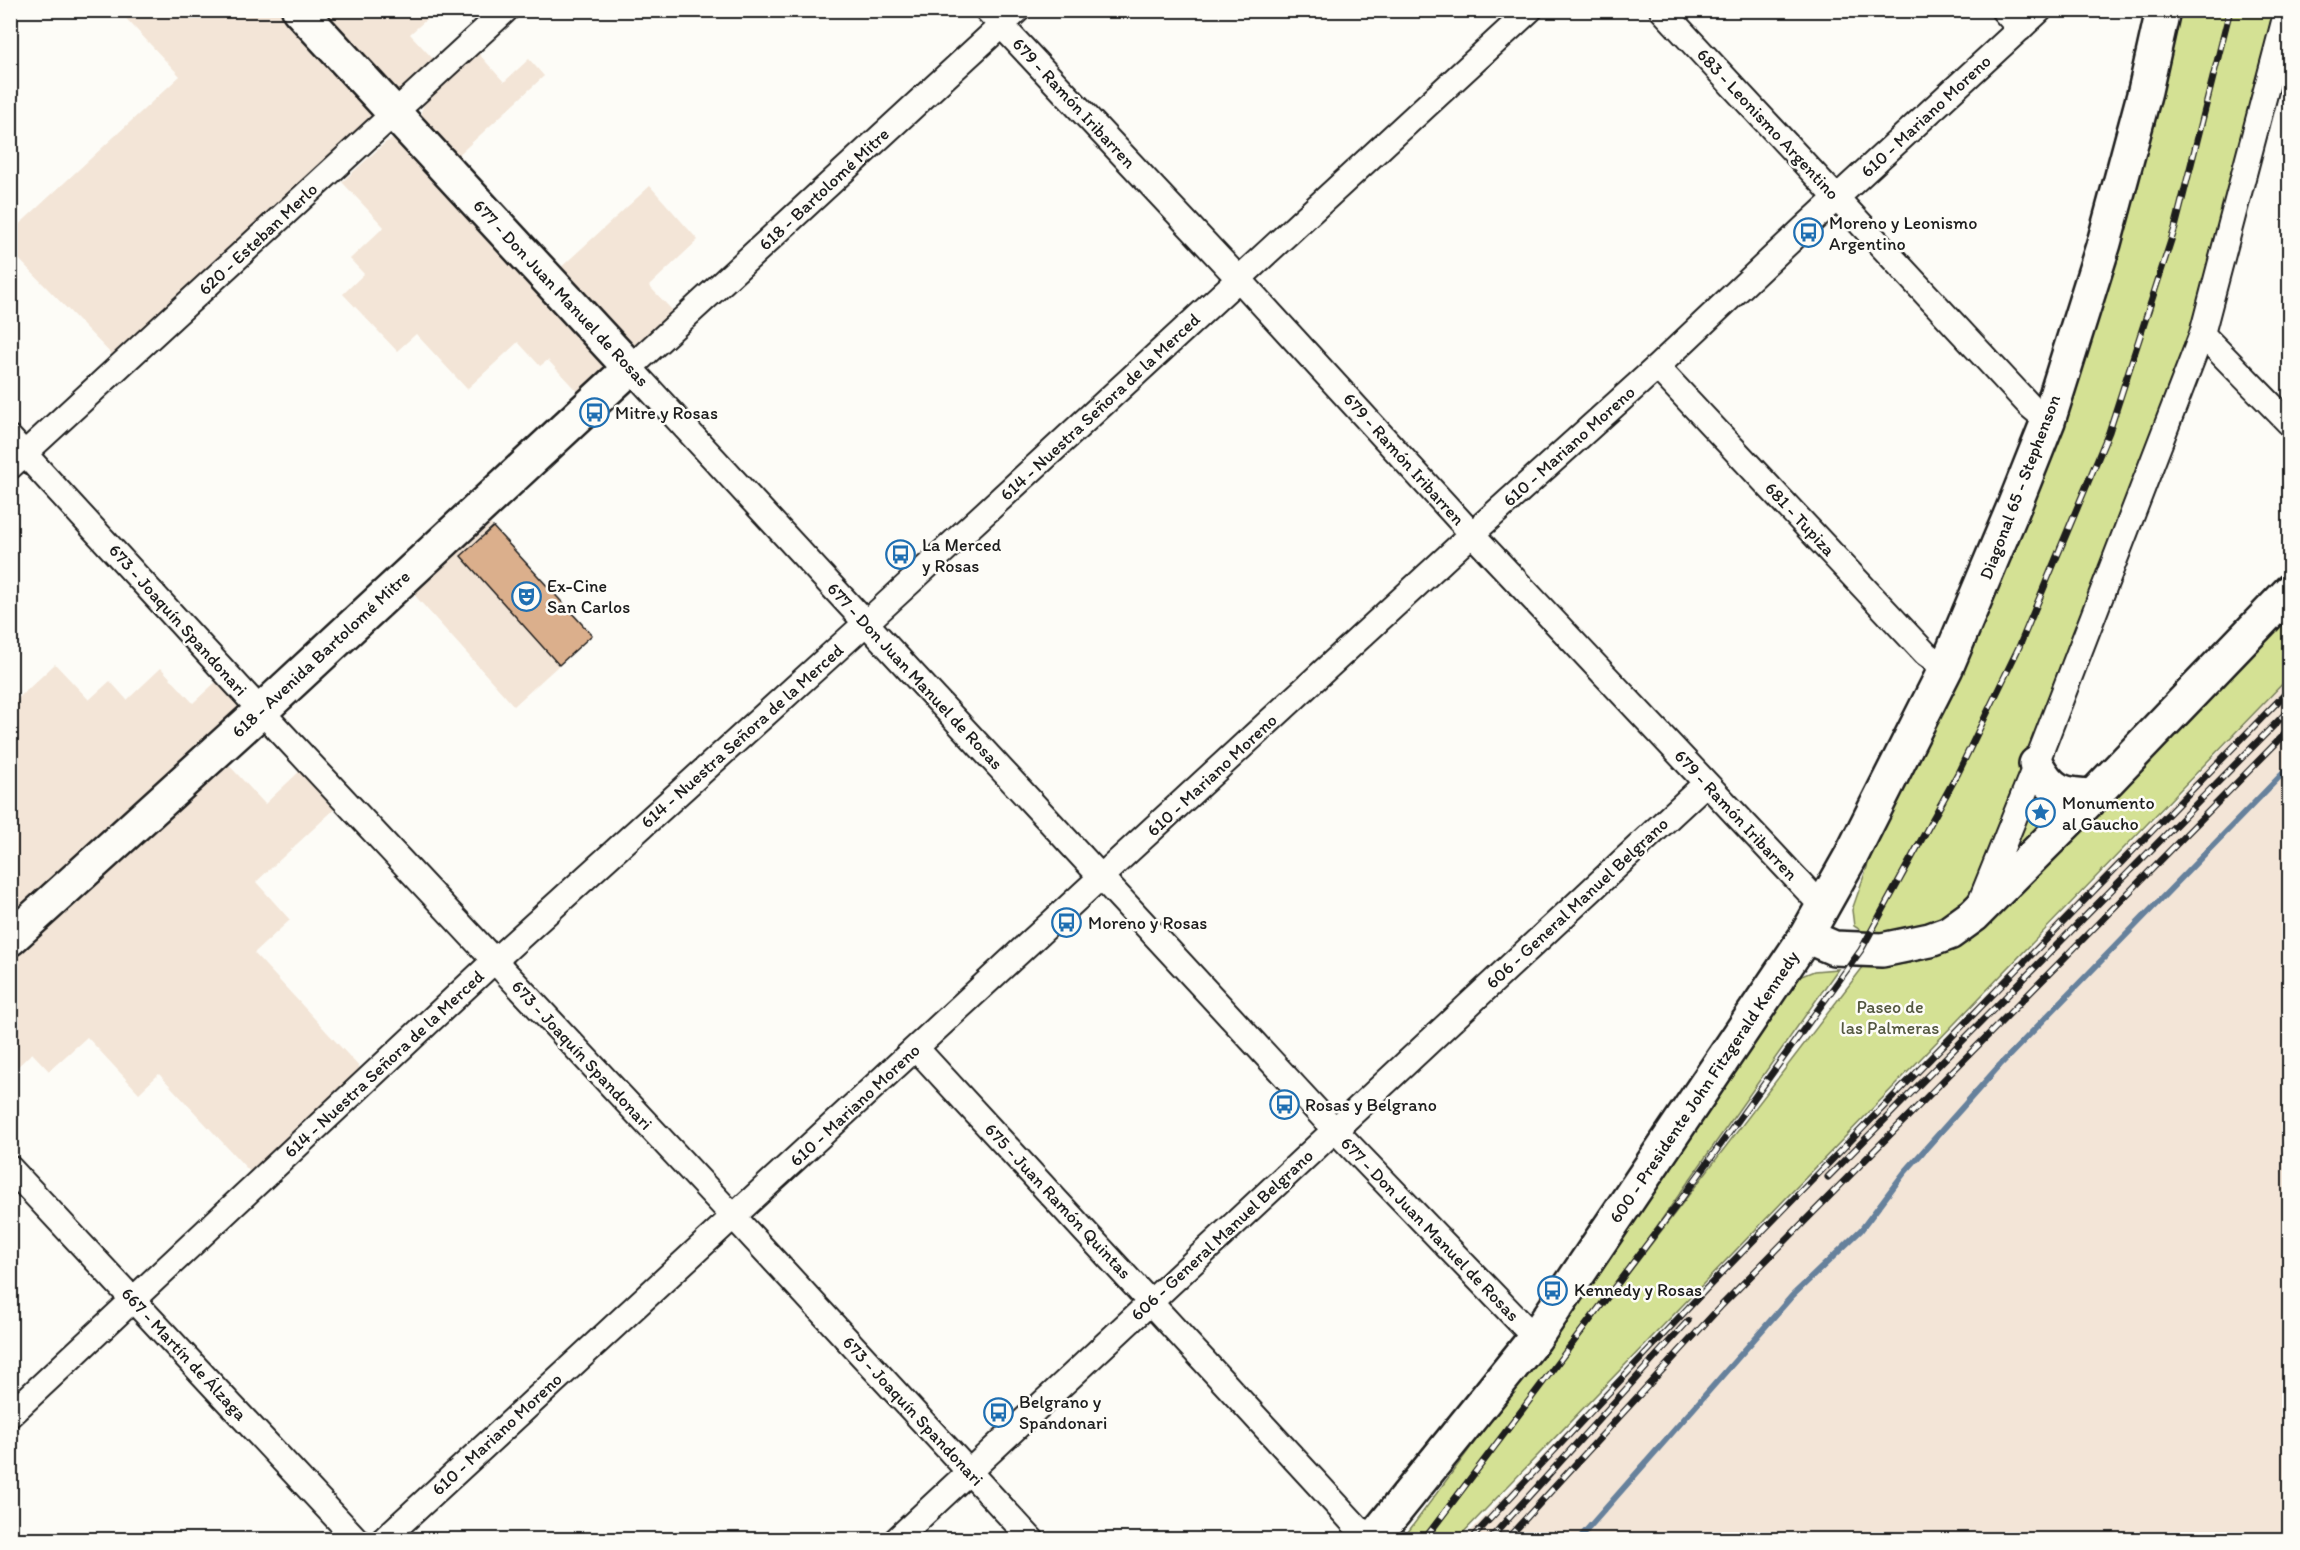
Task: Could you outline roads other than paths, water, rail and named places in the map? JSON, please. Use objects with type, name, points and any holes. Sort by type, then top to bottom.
[{"type":"street","name":"677 - Don Juan Manuel de Rosas","points":[[299,10],[1334,1129],[1535,1338]]},
{"type":"street","name":"620 - Esteban Merlo","points":[[15,453],[506,10]]},
{"type":"street","name":"614 - Nuestra Señora de la Merced","points":[[10,1415],[494,962],[867,622],[1530,10]]},
{"type":"street","name":"683 - Leonismo Argentino","points":[[1662,10],[2030,406],[2048,421]]},
{"type":"street","points":[[2003,10],[2020,29]]},
{"type":"street","name":"610 - Mariano Moreno","points":[[383,1539],[1472,534],[1657,367],[2040,10]]},
{"type":"street","name":"Diagonal 65 - Stephenson","points":[[1806,936],[1851,856],[1946,668],[2048,421],[2104,243],[2145,91],[2163,10]]},
{"type":"street","points":[[1974,915],[2036,764],[2202,334],[2287,10]]},
{"type":"street","name":"679 - Ramón Iribarren","points":[[1002,16],[1472,534],[1823,907]]},
{"type":"street","name":"618 - Bartolomé Mitre","points":[[630,368],[1002,16]]},
{"type":"street","points":[[2202,334],[2289,424]]},
{"type":"street","name":"681 - Tupiza","points":[[1657,367],[1926,654],[1946,668]]},
{"type":"street","name":"618 - Avenida Bartolomé Mitre","points":[[10,939],[261,711],[630,368]]},
{"type":"street","name":"673 - Joaquín Spandonari","points":[[15,453],[261,711],[734,1216],[1032,1539]]},
{"type":"street","name":"600 - Presidente John Fitzgerald Kennedy","points":[[1371,1539],[1535,1338],[1806,936],[1834,948],[1882,950],[1930,940],[1949,933],[1974,915],[2093,796],[2289,591]]},
{"type":"street","points":[[2036,764],[2045,781],[2060,792],[2073,796],[2093,796]]},
{"type":"street","name":"606 - General Manuel Belgrano","points":[[896,1539],[1706,783]]},
{"type":"street","name":"675 - Juan Ramón Quintas","points":[[916,1048],[1371,1539]]},
{"type":"street","name":"667 - Martín de Álzaga","points":[[10,1168],[357,1539]]},
{"type":"waterway","points":[[1578,1540],[1792,1296],[1861,1230],[1904,1173],[2000,1065],[2290,766]]},
{"type":"railway","points":[[1424,1540],[1682,1198],[1861,950],[1958,773],[2019,647],[2109,432],[2175,228],[2230,10]]},
{"type":"railway","points":[[1470,1540],[1706,1289],[2290,689]]},
{"type":"railway","points":[[1828,1177],[2290,709]]},
{"type":"railway","points":[[1506,1540],[1722,1305],[2290,729]]},
{"type":"railway","points":[[1489,1540],[1688,1321]]},
{"type":"place","name":"Moreno y Leonismo Argentino","points":[[1808,233]]},
{"type":"place","name":"Mitre y Rosas","points":[[594,413]]},
{"type":"place","name":"La Merced y Rosas","points":[[901,555]]},
{"type":"place","name":"Ex-Cine San Carlos","points":[[526,596]]},
{"type":"place","name":"Monumento al Gaucho","points":[[2041,813]]},
{"type":"place","name":"Moreno y Rosas","points":[[1067,923]]},
{"type":"place","name":"Rosas y Belgrano","points":[[1284,1105]]},
{"type":"place","name":"Kennedy y Rosas","points":[[1553,1290]]},
{"type":"place","name":"Belgrano y Spandonari","points":[[998,1412]]},
{"type":"park label","name":"Paseo de las Palmeras","points":[[1890,1017]]}]
